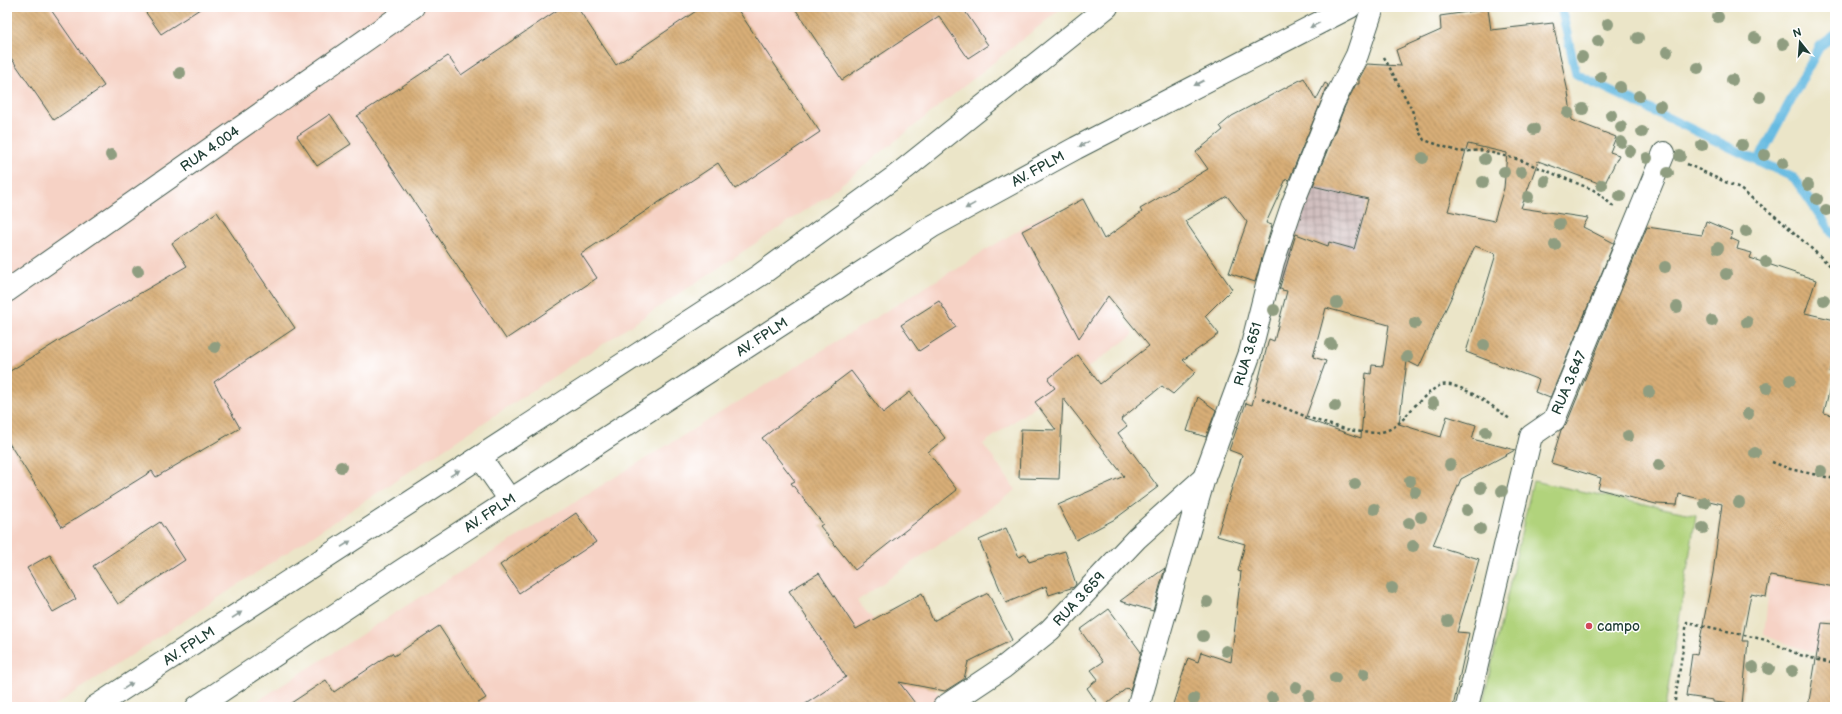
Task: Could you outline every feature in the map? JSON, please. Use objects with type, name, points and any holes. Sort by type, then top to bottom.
[{"type":"main road","name":"RUA 4.004","points":[[7,291],[413,7]]},
{"type":"main road","name":"AV. FPLM","points":[[95,707],[760,275],[892,179],[1107,7]]},
{"type":"main road","name":"AV. FPLM","points":[[197,707],[510,500],[933,226],[1097,137],[1350,7]]},
{"type":"main road","name":"RUA 3.651","points":[[1138,707],[1204,478],[1250,353],[1273,262],[1292,203],[1334,101],[1357,55],[1370,16]]},
{"type":"main road","name":"RUA 3.647","points":[[1532,436],[1554,420],[1664,152]]},
{"type":"main road","points":[[1468,707],[1532,436]]},
{"type":"main road","points":[[480,457],[510,500]]},
{"type":"main road","name":"RUA 3.659","points":[[944,707],[1004,667],[1050,630],[1137,538],[1204,478]]},
{"type":"path","points":[[1370,16],[1424,140],[1460,152],[1481,150],[1520,160],[1596,191],[1627,218],[1635,223]]},
{"type":"path","points":[[1664,152],[1740,188],[1780,220],[1835,270]]},
{"type":"path","points":[[1237,388],[1290,410],[1344,429],[1380,432],[1397,426],[1412,409],[1441,385],[1453,385],[1498,410],[1532,436]]},
{"type":"path","points":[[1772,462],[1790,469],[1835,479]]},
{"type":"path","points":[[1674,707],[1687,622],[1766,640],[1800,655],[1835,664]]},
{"type":"shaded area","points":[[7,7],[1063,7],[824,198],[53,707],[7,707]]},
{"type":"shaded area","points":[[1322,165],[1374,177],[1353,252],[1325,286],[1275,273],[1310,185]]},
{"type":"shaded area","points":[[1048,212],[1134,334],[983,444],[1016,490],[857,601],[951,707],[248,707],[434,588]]},
{"type":"shaded area","points":[[1835,484],[1835,658],[1789,645],[1764,635],[1770,576]]},
{"type":"green space","name":"campo","points":[[1533,481],[1696,515],[1665,707],[1482,707]]},
{"type":"building","points":[[7,7],[49,7],[104,86],[54,120],[7,52]]},
{"type":"building","points":[[142,7],[203,7],[161,34]]},
{"type":"building","points":[[562,7],[577,7],[616,65],[702,7],[736,7],[820,132],[735,189],[718,163],[581,254],[597,278],[506,339],[357,116],[448,56],[461,75]]},
{"type":"building","points":[[794,7],[962,7],[988,45],[968,58],[939,16],[842,80]]},
{"type":"building","points":[[1488,9],[1491,30],[1553,23],[1568,92],[1572,120],[1616,137],[1610,152],[1619,155],[1604,185],[1538,161],[1521,208],[1588,218],[1583,227],[1614,243],[1550,398],[1535,392],[1539,380],[1466,352],[1496,254],[1475,246],[1419,367],[1407,361],[1399,424],[1441,437],[1447,416],[1476,425],[1472,439],[1515,450],[1461,479],[1433,545],[1479,559],[1457,632],[1469,633],[1453,707],[1172,707],[1188,658],[1198,662],[1201,652],[1231,662],[1241,572],[1238,571],[1245,544],[1217,536],[1242,455],[1229,450],[1246,403],[1252,405],[1269,339],[1274,341],[1287,291],[1282,290],[1282,288],[1279,290],[1296,234],[1328,246],[1329,242],[1354,249],[1368,199],[1313,186],[1345,106],[1356,84],[1359,84],[1359,79],[1367,64],[1401,66],[1396,50],[1441,30],[1440,16]],"holes":[[[1468,144],[1507,153],[1504,188],[1494,221],[1448,211]],[[1326,308],[1389,325],[1383,366],[1372,365],[1371,374],[1366,373],[1361,438],[1305,419],[1326,361],[1313,357]]]},
{"type":"building","points":[[1304,78],[1316,100],[1325,83],[1328,85],[1289,180],[1286,179],[1266,223],[1272,225],[1255,282],[1229,273],[1247,222],[1227,196],[1185,221],[1232,289],[1205,316],[1219,334],[1183,360],[1196,372],[1173,394],[1162,386],[1121,419],[1127,426],[1118,433],[1158,487],[1115,519],[1076,540],[1058,505],[1124,476],[1063,398],[1059,479],[1019,478],[1021,429],[1056,430],[1035,402],[1055,388],[1048,379],[1078,355],[1100,384],[1149,346],[1108,296],[1079,338],[1022,231],[1083,199],[1104,239],[1142,212],[1140,209],[1208,169],[1196,152],[1223,130],[1220,126],[1232,116]]},
{"type":"building","points":[[330,114],[351,144],[317,166],[297,136]]},
{"type":"building","points":[[217,212],[295,328],[214,382],[240,428],[156,477],[152,471],[62,527],[7,440],[7,373],[68,335],[187,266],[172,243]]},
{"type":"building","points":[[1706,221],[1732,232],[1730,238],[1739,242],[1737,249],[1752,253],[1750,258],[1816,280],[1805,313],[1835,320],[1835,351],[1830,373],[1833,374],[1824,413],[1835,416],[1835,587],[1770,576],[1766,597],[1751,594],[1742,641],[1748,641],[1742,705],[1713,702],[1713,700],[1686,696],[1692,654],[1697,655],[1713,573],[1722,504],[1679,494],[1677,505],[1656,504],[1598,489],[1601,478],[1551,463],[1561,430],[1566,425],[1647,227],[1702,235]]},
{"type":"building","points":[[939,301],[956,327],[919,351],[901,325]]},
{"type":"building","points":[[851,371],[883,413],[910,392],[945,438],[928,452],[957,490],[855,570],[820,526],[823,524],[791,483],[795,481],[762,438]]},
{"type":"building","points":[[1198,397],[1216,410],[1206,437],[1187,431]]},
{"type":"building","points":[[576,513],[596,542],[519,593],[500,565]]},
{"type":"building","points":[[160,522],[185,560],[118,604],[93,566]]},
{"type":"building","points":[[1006,528],[1019,557],[1026,554],[1029,562],[1065,551],[1076,584],[1074,587],[1049,595],[1046,586],[1006,603],[979,540]]},
{"type":"building","points":[[50,555],[76,599],[53,612],[27,568]]},
{"type":"building","points":[[1165,568],[1153,611],[1120,601]]},
{"type":"building","points":[[819,573],[856,629],[922,593],[933,621],[988,593],[1012,640],[968,662],[964,679],[945,691],[899,682],[918,707],[801,707],[846,677],[789,591]]},
{"type":"building","points":[[1109,609],[1141,652],[1130,691],[1127,688],[1103,707],[1100,707],[1087,688],[1098,679],[1091,670],[1103,662],[1080,630]]},
{"type":"building","points":[[1822,623],[1835,624],[1835,707],[1808,707]]},
{"type":"building","points":[[439,626],[486,698],[472,707],[285,707],[326,680],[334,692],[392,653],[394,656]]},
{"type":"waterway","points":[[1561,7],[1576,74],[1794,178],[1832,233],[1835,234]]},
{"type":"waterway","points":[[1758,161],[1820,46],[1835,35]]},
{"type":"place","name":"campo","points":[[1589,626]]}]
